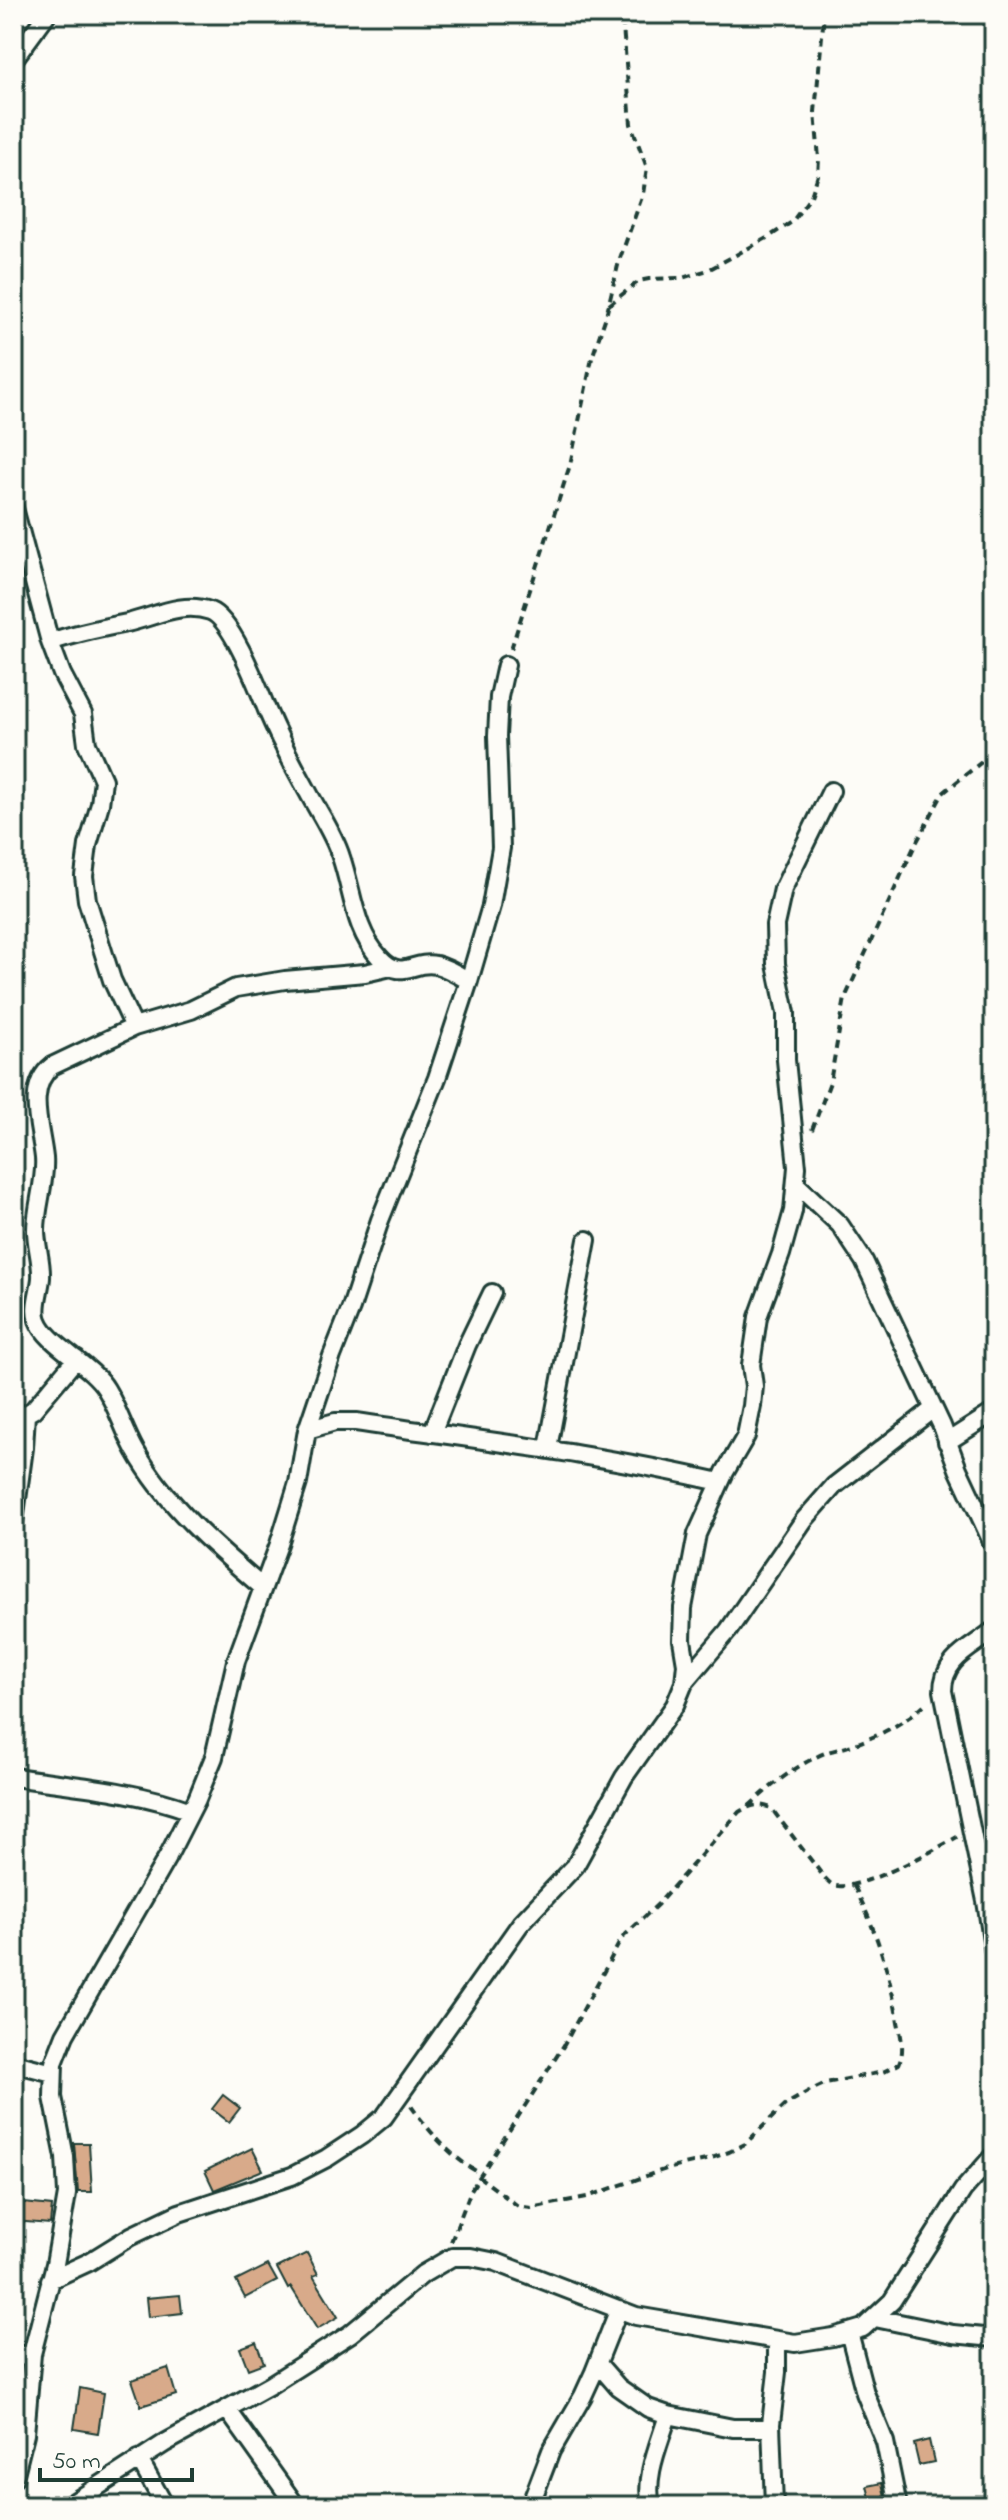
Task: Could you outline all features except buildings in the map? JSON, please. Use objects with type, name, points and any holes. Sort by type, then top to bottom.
[{"type":"street","points":[[14,59],[47,14]]},
{"type":"street","points":[[14,508],[50,642],[62,674],[83,714],[87,744],[103,780],[86,861],[87,900],[112,980],[134,1027]]},
{"type":"street","points":[[50,642],[169,610],[197,608],[213,612],[227,627],[247,663],[296,771],[337,847],[356,916],[371,947],[391,967],[403,971],[420,965],[435,965],[469,981]]},
{"type":"street","points":[[14,2478],[25,2434],[32,2354],[67,2194],[65,2157],[53,2097],[54,2063],[65,2035],[191,1811],[214,1757],[236,1661],[298,1483],[307,1430],[380,1220],[437,1078],[469,981],[491,906],[501,848],[497,736],[499,697],[506,665]]},
{"type":"street","points":[[50,2280],[179,2213],[292,2176],[327,2158],[384,2117],[521,1923],[575,1866],[624,1777],[675,1705],[684,1683],[683,1608],[697,1534],[720,1482],[746,1436],[752,1406],[754,1386],[751,1365],[758,1317],[793,1211],[796,1158],[786,1060],[786,1013],[776,964],[775,925],[783,889],[831,791]]},
{"type":"street","points":[[262,1587],[192,1526],[162,1491],[136,1452],[106,1389],[92,1372],[44,1330],[37,1319],[41,1277],[36,1229],[44,1162],[36,1093],[40,1079],[52,1066],[134,1027],[191,1010],[236,988],[365,973],[391,967]]},
{"type":"street","points":[[796,1184],[840,1225],[864,1261],[994,1546]]},
{"type":"street","points":[[548,1448],[587,1240]]},
{"type":"street","points":[[432,1433],[467,1345],[492,1293]]},
{"type":"street","points":[[14,1522],[24,1448],[20,1418],[33,1410],[76,1359]]},
{"type":"street","points":[[684,1683],[728,1631],[804,1520],[834,1486],[933,1409]]},
{"type":"street","points":[[947,1442],[994,1412]]},
{"type":"street","points":[[307,1430],[335,1422],[356,1422],[548,1448],[720,1482]]},
{"type":"street","points":[[994,1630],[947,1668],[943,1684],[994,1953]]},
{"type":"street","points":[[14,1777],[131,1793],[191,1811]]},
{"type":"street","points":[[14,2063],[53,2073]]},
{"type":"street","points":[[68,2506],[139,2459],[270,2385],[350,2334],[423,2274],[452,2257],[496,2262],[636,2316],[795,2343],[863,2328],[892,2301],[963,2190],[994,2155]]},
{"type":"street","points":[[530,2506],[551,2451],[598,2364],[619,2309]]},
{"type":"street","points":[[875,2318],[953,2334],[994,2338]]},
{"type":"street","points":[[849,2332],[865,2393],[885,2442],[898,2506]]},
{"type":"street","points":[[774,2506],[771,2428],[777,2340]]},
{"type":"street","points":[[14,2356],[32,2354]]},
{"type":"street","points":[[598,2364],[628,2394],[648,2408],[733,2428],[771,2428]]},
{"type":"street","points":[[227,2409],[296,2506]]},
{"type":"street","points":[[651,2506],[649,2477],[668,2415]]},
{"type":"street","points":[[139,2459],[165,2506]]},
{"type":"path","points":[[506,665],[570,465],[592,358],[619,261],[643,194],[647,168],[631,124],[622,14]]},
{"type":"path","points":[[608,306],[639,281],[682,278],[708,270],[792,222],[811,196],[818,175],[815,112],[824,14]]},
{"type":"path","points":[[796,1158],[819,1117],[830,1082],[845,998],[914,847],[943,793],[994,752]]},
{"type":"path","points":[[447,2260],[452,2236],[479,2175],[580,2019],[622,1938],[666,1895],[739,1812],[776,1781],[825,1752],[849,1746],[907,1721],[943,1684]]},
{"type":"path","points":[[749,1806],[760,1804],[771,1808],[832,1885],[854,1886],[971,1830]]},
{"type":"path","points":[[403,2093],[451,2152],[518,2206],[531,2208],[587,2197],[666,2169],[729,2152],[745,2144],[785,2105],[809,2091],[826,2083],[883,2072],[899,2064],[903,2054],[893,1991],[873,1926],[854,1886]]}]
